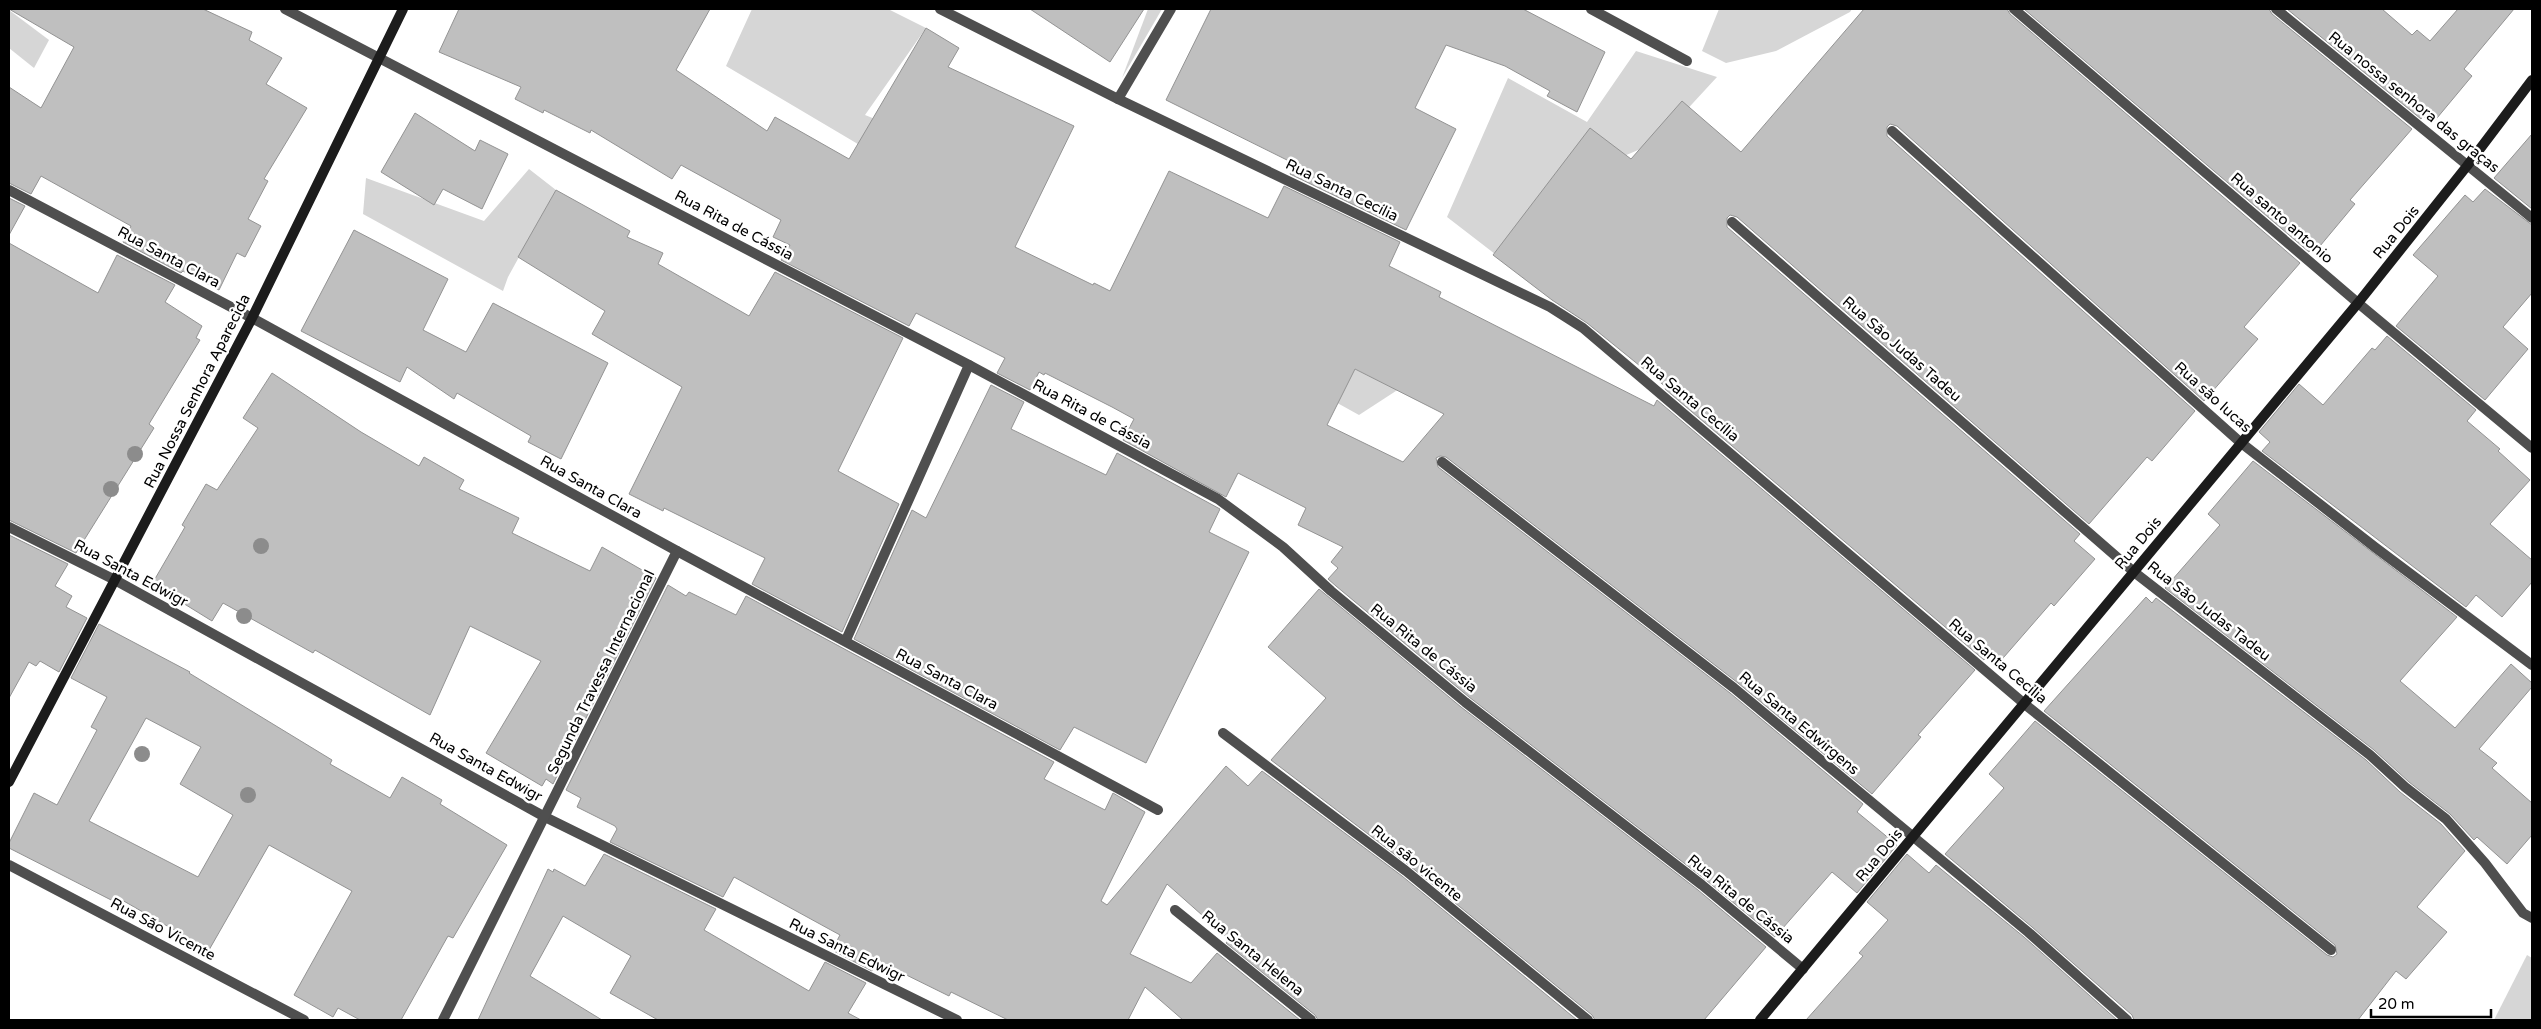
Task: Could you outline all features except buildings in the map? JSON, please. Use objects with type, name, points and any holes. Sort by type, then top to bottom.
[{"type":"main road","name":"Rua Nossa Senhora Aparecida","points":[[9,782],[252,318],[403,9]]},
{"type":"main road","name":"Rua Dois","points":[[1760,1020],[1913,838],[2023,702],[2358,303],[2467,166],[2532,80]]},
{"type":"street","name":"Rua Rita de Cássia","points":[[286,9],[969,365],[1218,499],[1283,547],[1331,591],[1465,702],[1702,885],[1803,969]]},
{"type":"street","name":"Rua Santa Cecília","points":[[940,9],[1118,99],[1550,307],[1583,328],[2023,702],[2331,950]]},
{"type":"street","points":[[1118,99],[1171,9]]},
{"type":"street","points":[[1591,9],[1687,61]]},
{"type":"street","name":"Rua santo antonio","points":[[2014,9],[2358,303],[2532,448]]},
{"type":"street","name":"Rua nossa senhora das graças","points":[[2276,9],[2532,218]]},
{"type":"street","name":"Rua são lucas","points":[[1892,132],[2240,442],[2376,548],[2532,665]]},
{"type":"street","name":"Rua Santa Clara","points":[[9,190],[252,318],[677,551],[846,640],[1158,810]]},
{"type":"street","name":"Rua São Judas Tadeu","points":[[1732,222],[2134,572],[2370,755],[2405,787],[2446,819],[2528,916]]},
{"type":"street","points":[[846,640],[969,365]]},
{"type":"street","name":"Rua Santa Edwirgens","points":[[1442,462],[1734,688],[2028,932],[2127,1020]]},
{"type":"street","name":"Rua Santa Edwigr","points":[[9,527],[115,580],[545,817],[957,1020]]},
{"type":"street","name":"Segunda Travessa Internacional","points":[[444,1020],[677,551]]},
{"type":"street","name":"Rua são vicente","points":[[1223,733],[1406,871],[1588,1020]]},
{"type":"street","name":"Rua São Vicente","points":[[9,865],[304,1020]]},
{"type":"street","name":"Rua Santa Helena","points":[[1175,910],[1311,1020]]},
{"type":"shaded area","points":[[752,9],[888,9],[926,28],[865,115],[910,133],[895,166],[726,66]]},
{"type":"shaded area","points":[[1148,9],[1162,9],[1122,78]]},
{"type":"shaded area","points":[[1719,9],[1852,9],[1850,12],[1776,51],[1726,63],[1702,51]]},
{"type":"shaded area","points":[[9,10],[49,40],[34,68],[9,48]]},
{"type":"shaded area","points":[[1636,51],[1717,77],[1657,142],[1591,170],[1508,264],[1447,217],[1508,78],[1587,122]]},
{"type":"shaded area","points":[[529,169],[556,190],[508,277],[503,291],[363,214],[366,178],[484,221]]},
{"type":"shaded area","points":[[1172,288],[1399,389],[1359,415],[1180,316]]},
{"type":"shaded area","points":[[2527,955],[2532,958],[2532,1020],[2494,1020]]}]
